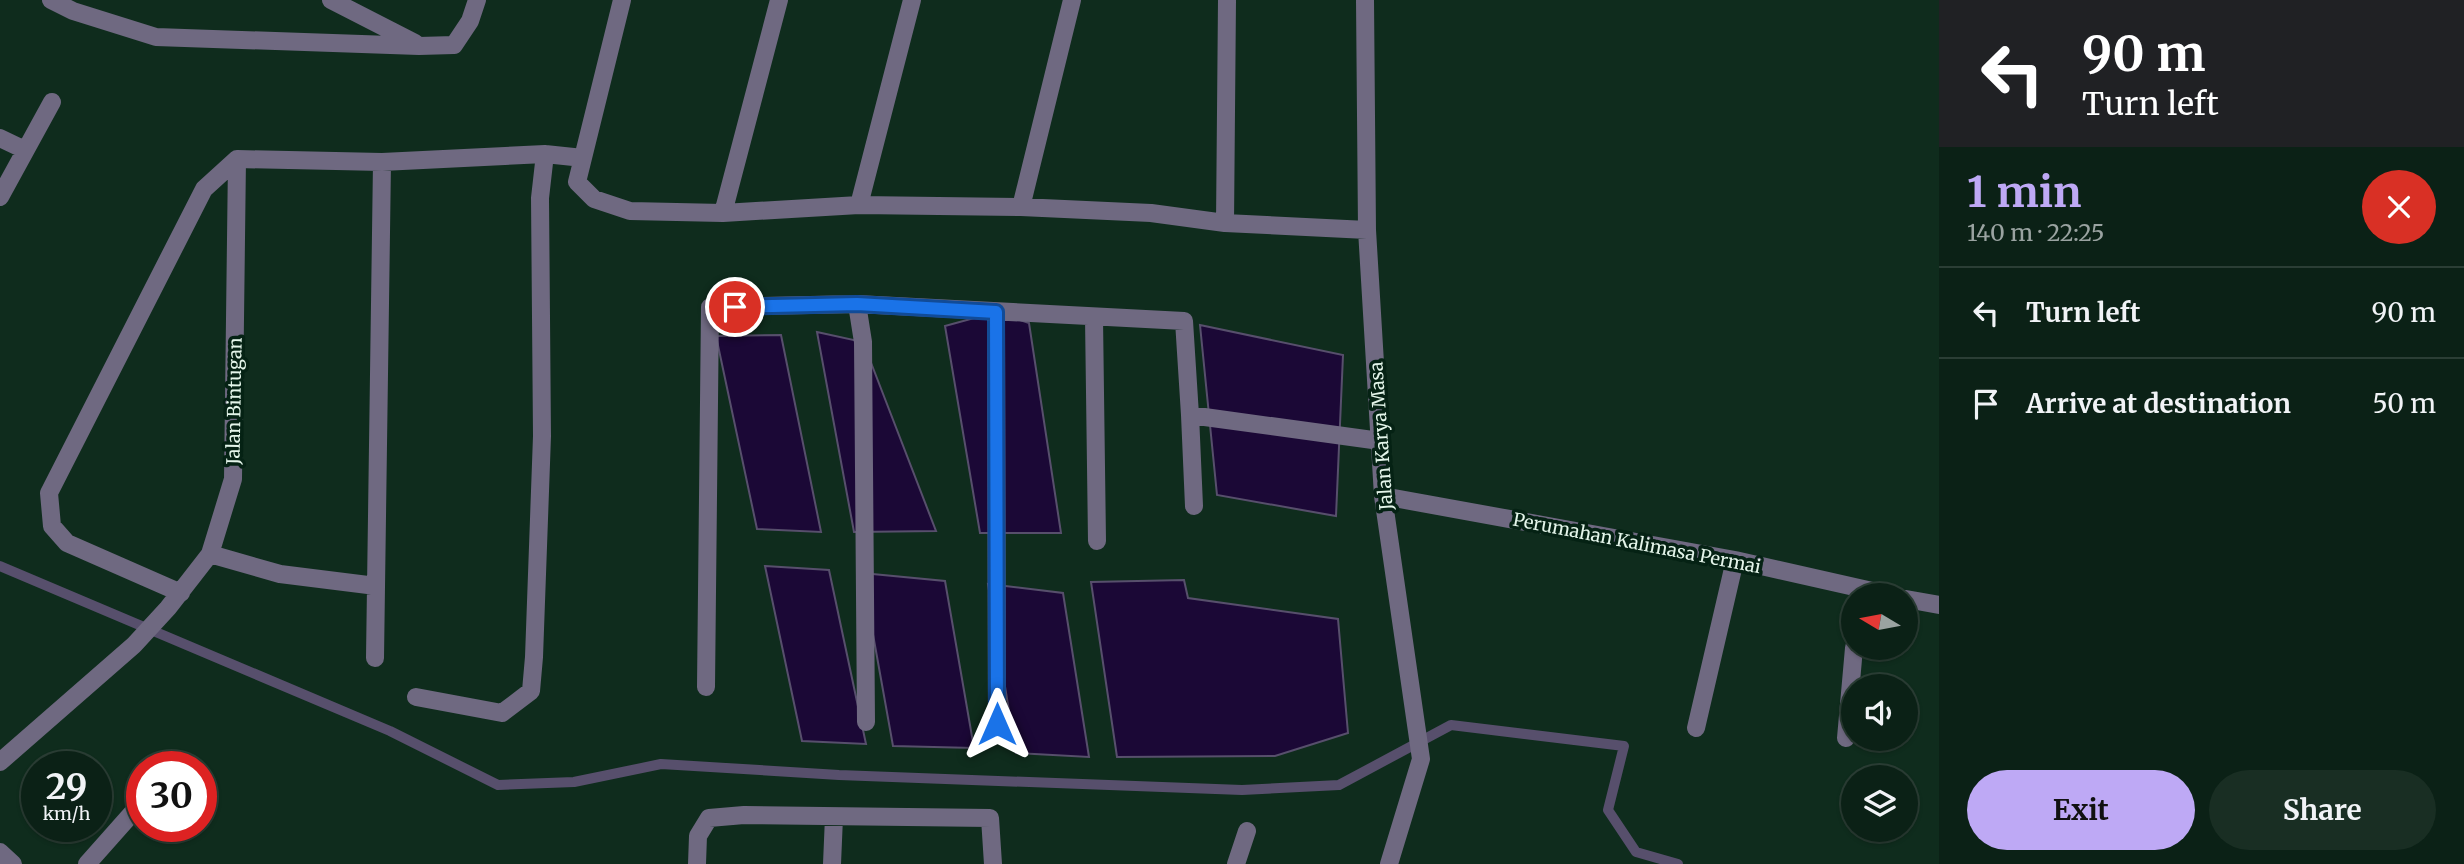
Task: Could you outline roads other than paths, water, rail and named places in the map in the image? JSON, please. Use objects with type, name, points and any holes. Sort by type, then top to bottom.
[{"type":"street","points":[[51,0],[75,6],[156,37],[419,46],[454,45],[470,21],[477,0]]},
{"type":"street","points":[[331,0],[419,46]]},
{"type":"street","points":[[622,0],[577,182],[594,199],[630,211],[723,213],[859,205],[1021,207],[1151,213],[1225,223],[1367,230]]},
{"type":"street","points":[[723,213],[779,0]]},
{"type":"street","points":[[859,205],[912,0]]},
{"type":"street","points":[[1021,207],[1072,0]]},
{"type":"street","points":[[1225,223],[1227,0]]},
{"type":"street","name":"Jalan Karya Masa","points":[[1365,0],[1367,230],[1383,496],[1421,759],[1389,864]]},
{"type":"street","points":[[0,197],[52,102]]},
{"type":"street","points":[[0,138],[25,150]]},
{"type":"street","points":[[181,593],[67,543],[52,526],[49,493],[204,189],[237,159],[382,162],[545,154],[583,158]]},
{"type":"street","points":[[416,697],[502,713],[531,691],[542,436],[540,198],[545,154]]},
{"type":"street","name":"Jalan Bintugan","points":[[0,762],[134,645],[181,593],[210,554],[233,479],[237,159]]},
{"type":"street","points":[[375,658],[382,162]]},
{"type":"street","points":[[857,304],[863,341],[866,722]]},
{"type":"street","points":[[706,687],[710,307],[857,304],[1184,321],[1194,506]]},
{"type":"street","points":[[996,312],[997,724]]},
{"type":"street","points":[[1094,318],[1097,541]]},
{"type":"street","points":[[1190,415],[1380,441]]},
{"type":"street","name":"Perumahan Kalimasa Permai","points":[[1383,496],[1735,560],[1841,586]]},
{"type":"street","points":[[210,554],[280,574],[376,586]]},
{"type":"street","points":[[1696,728],[1735,560]]},
{"type":"street","points":[[1918,601],[1939,605]]},
{"type":"street","points":[[697,864],[698,836],[709,818],[744,815],[990,818],[993,864]]},
{"type":"street","points":[[832,864],[834,817]]},
{"type":"street","points":[[87,864],[126,820]]},
{"type":"street","points":[[1237,864],[1247,831]]},
{"type":"street","points":[[0,852],[13,864]]},
{"type":"waterway","points":[[0,566],[390,731],[498,785],[574,782],[661,764],[839,775],[1242,790],[1339,785],[1451,725],[1624,746],[1608,810],[1636,852],[1678,864]]}]
